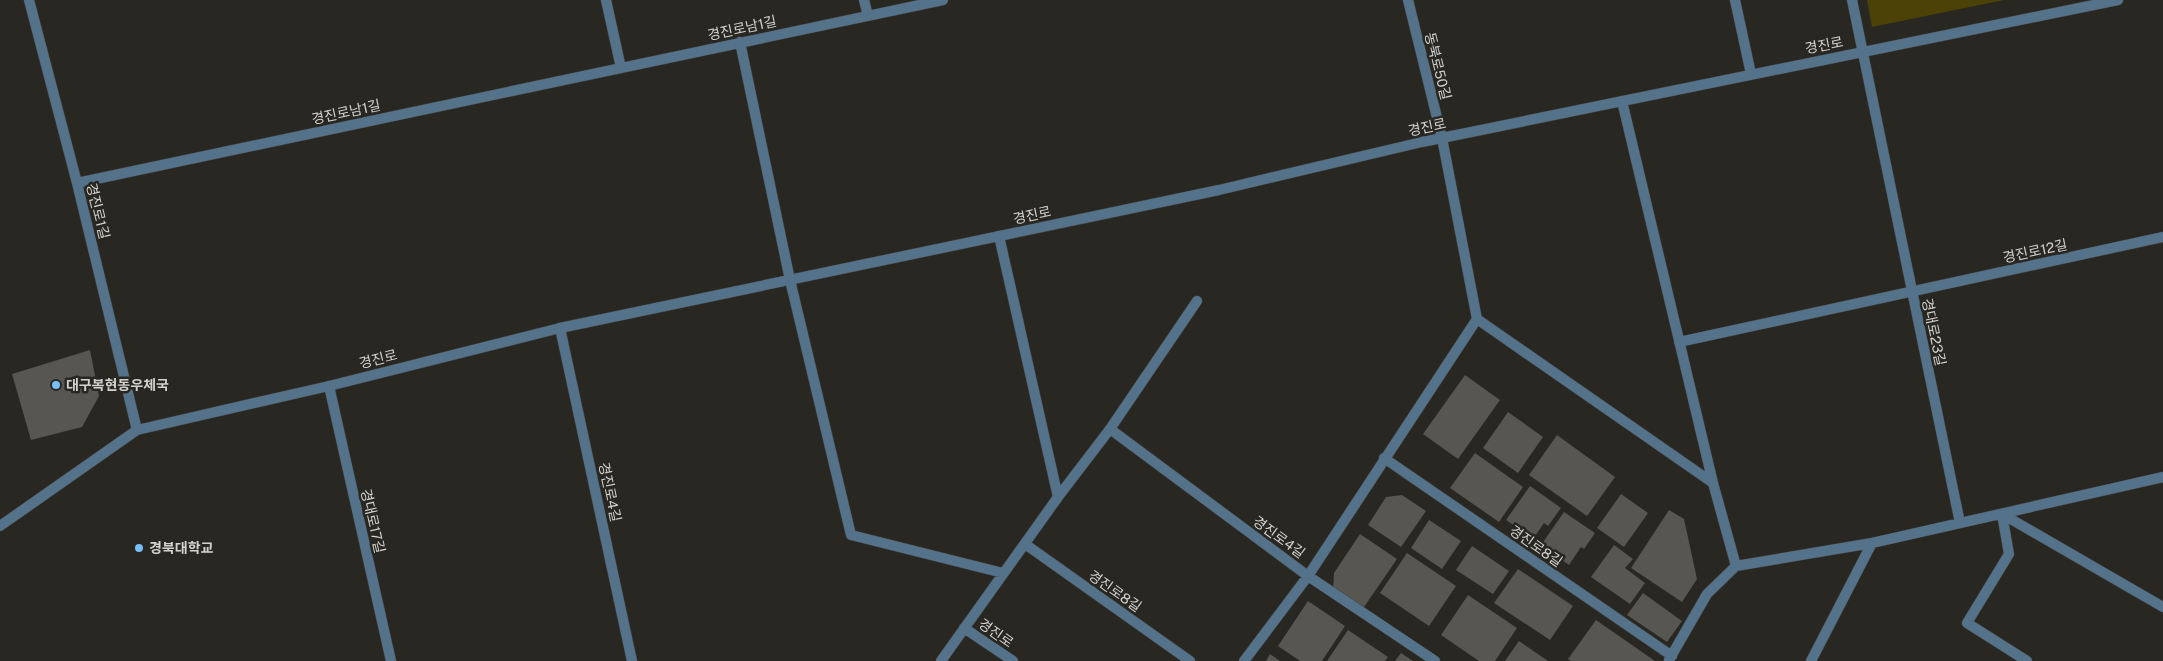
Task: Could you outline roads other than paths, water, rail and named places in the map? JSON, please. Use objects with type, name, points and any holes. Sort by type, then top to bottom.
[{"type":"street","name":"경진로1길","points":[[29,0],[77,183],[137,430]]},
{"type":"street","points":[[606,0],[621,68]]},
{"type":"street","points":[[864,0],[868,16]]},
{"type":"street","name":"경진로남1길","points":[[77,183],[943,0]]},
{"type":"street","name":"동북로50길","points":[[1408,0],[1442,138]]},
{"type":"street","points":[[1735,0],[1751,74]]},
{"type":"street","name":"경진로","points":[[1852,0],[1912,292]]},
{"type":"street","name":"경진로","points":[[0,526],[137,430],[329,386],[560,328],[1219,190],[1442,138],[2118,0]]},
{"type":"street","points":[[740,42],[790,280],[850,535],[1004,573]]},
{"type":"street","points":[[1622,101],[1713,483],[1736,566]]},
{"type":"street","points":[[1442,138],[1477,319],[1713,483]]},
{"type":"street","name":"경진로","points":[[999,236],[1058,497]]},
{"type":"street","name":"경진로12길","points":[[1912,292],[2163,237]]},
{"type":"street","name":"경대로23길","points":[[1680,342],[1912,292],[1960,523]]},
{"type":"street","points":[[941,661],[1058,497],[1110,429],[1197,301]]},
{"type":"street","points":[[1244,661],[1308,576],[1477,319]]},
{"type":"street","name":"경진로4길","points":[[560,328],[632,661]]},
{"type":"street","name":"경대로17길","points":[[329,386],[391,661]]},
{"type":"street","name":"경진로4길","points":[[1110,429],[1308,576],[1436,661]]},
{"type":"street","name":"경진로8길","points":[[1384,458],[1670,658]]},
{"type":"street","points":[[1670,658],[1707,594],[1736,566],[1872,543],[2163,477]]},
{"type":"street","points":[[2002,514],[2163,607]]},
{"type":"street","points":[[2002,514],[2009,554],[1967,623],[2027,661]]},
{"type":"street","points":[[1811,661],[1872,543]]},
{"type":"street","name":"경진로8길","points":[[1025,544],[1190,661]]},
{"type":"street","name":"경진로","points":[[964,628],[1013,661]]},
{"type":"place","name":"대구복현동우체국","points":[[56,385]]},
{"type":"place","name":"경북대학교","points":[[139,548]]}]
